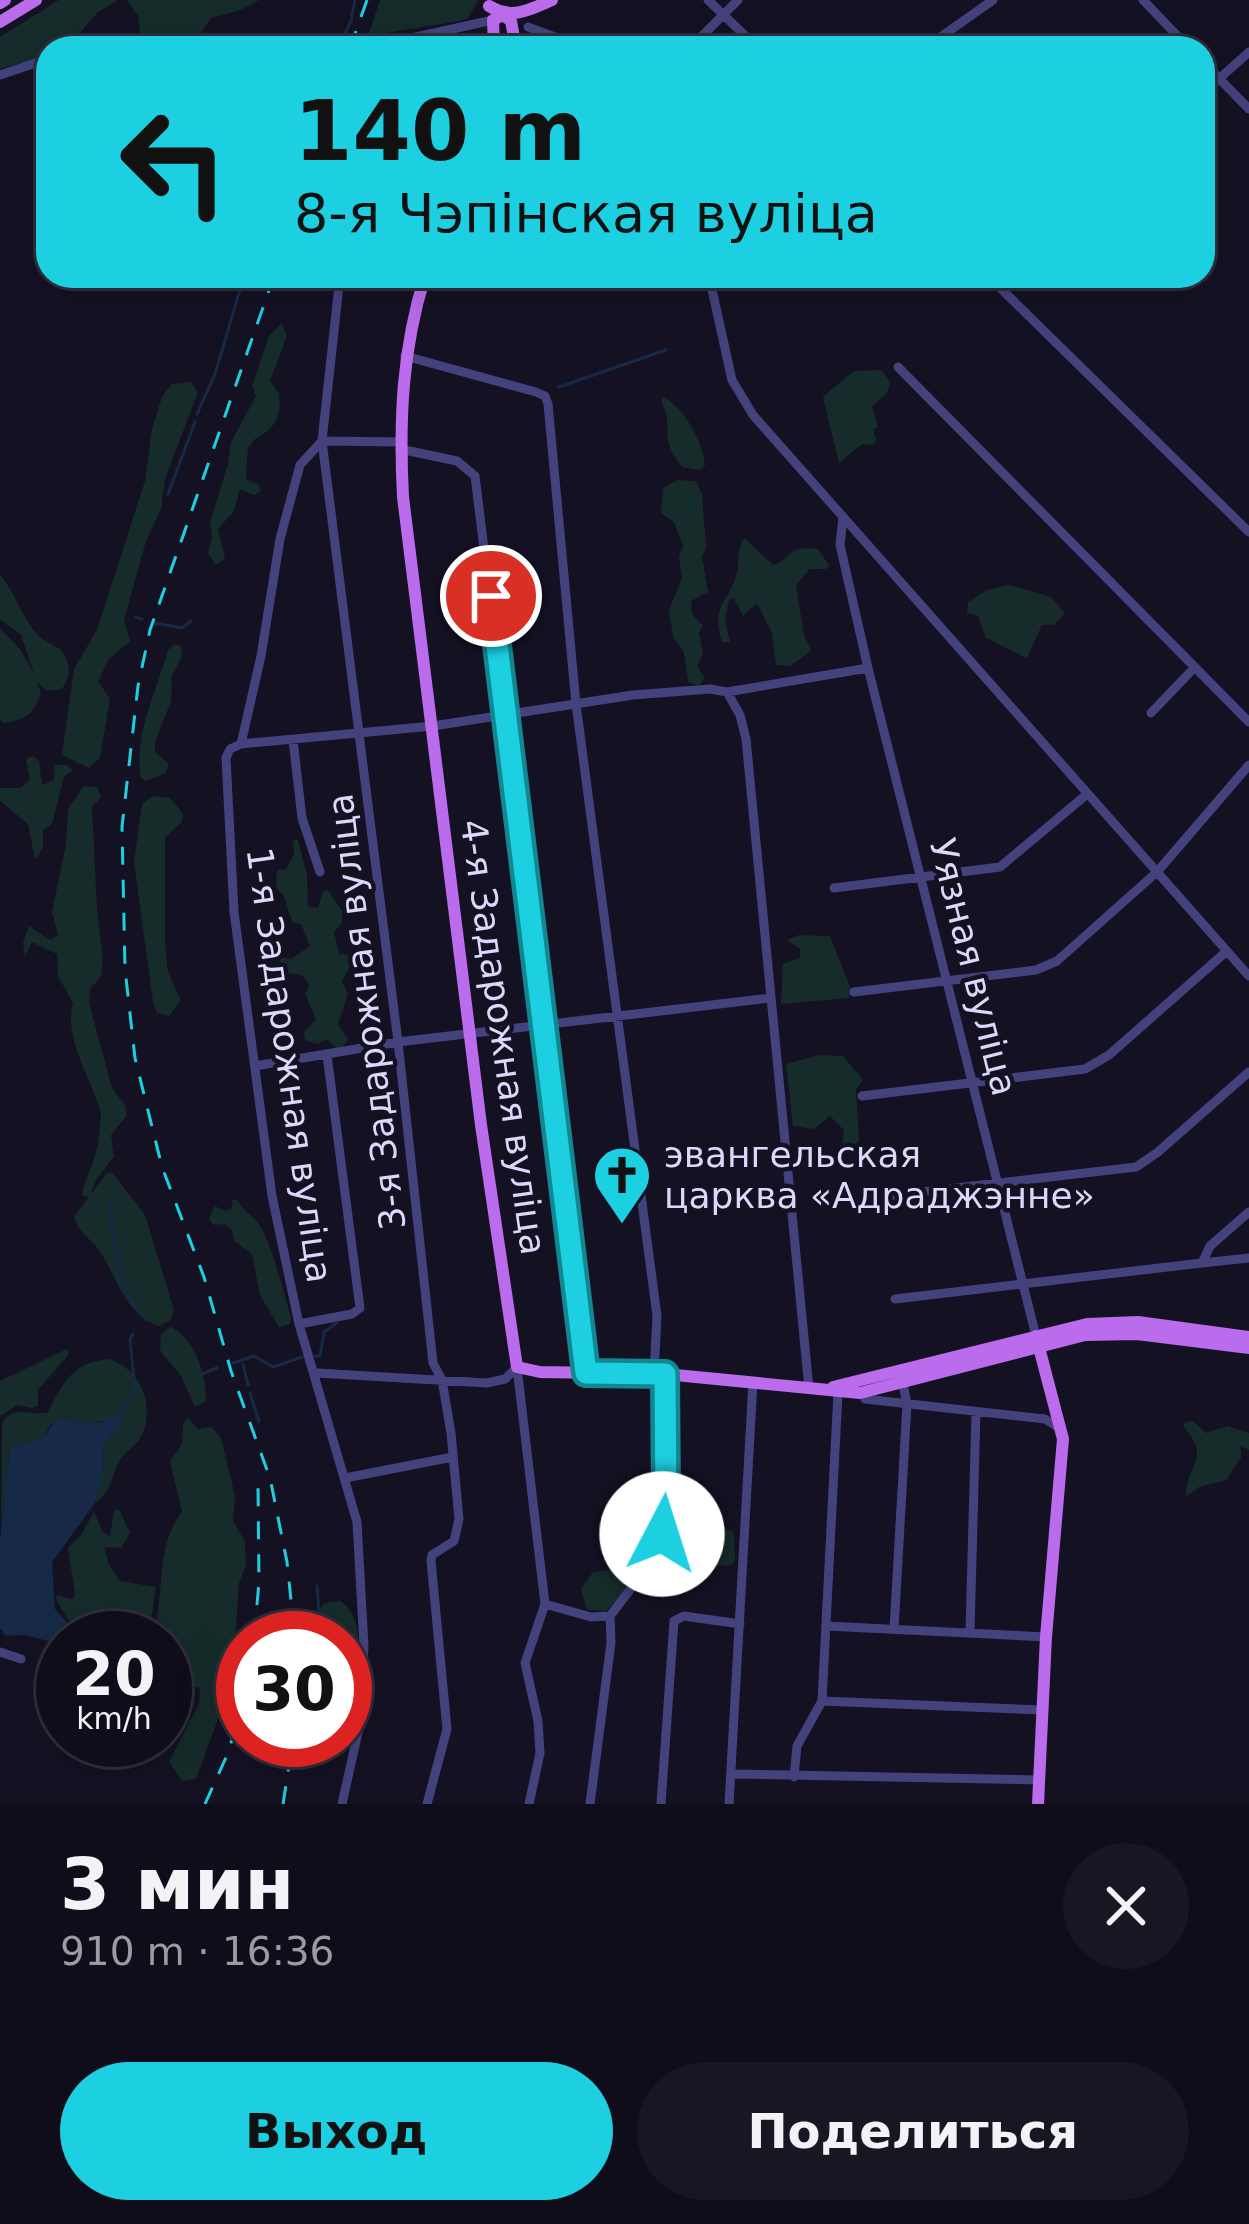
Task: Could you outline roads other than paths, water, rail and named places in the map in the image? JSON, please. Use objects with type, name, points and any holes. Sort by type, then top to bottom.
[{"type":"main road","points":[[0,22],[36,0]]},
{"type":"main road","points":[[493,15],[523,12],[552,0]]},
{"type":"main road","points":[[518,36],[523,12]]},
{"type":"main road","points":[[493,15],[512,21],[518,36]]},
{"type":"main road","name":"4-я Задарожная вуліца","points":[[422,288],[405,356],[400,445],[471,1035],[517,1367]]},
{"type":"main road","points":[[517,1367],[540,1372],[660,1374],[862,1396],[1087,1324],[1138,1322],[1249,1337]]},
{"type":"main road","points":[[815,1389],[1085,1335],[1249,1348]]},
{"type":"main road","name":"Уязная вуліца","points":[[1037,1342],[1061,1429],[1063,1458],[1046,1637],[1038,1804]]},
{"type":"street","points":[[708,0],[746,36]]},
{"type":"street","points":[[702,36],[738,0]]},
{"type":"street","points":[[942,36],[993,0]]},
{"type":"street","points":[[1143,0],[1178,36]]},
{"type":"street","points":[[434,36],[470,27],[493,15]]},
{"type":"street","points":[[1215,82],[1249,52]]},
{"type":"street","points":[[0,75],[36,63]]},
{"type":"street","points":[[1215,74],[1249,109]]},
{"type":"street","name":"1-я Задарожная вуліца","points":[[339,288],[322,441],[300,465],[280,539],[241,744],[230,749],[226,758],[234,912],[272,1196],[299,1324],[357,1522],[364,1646],[359,1728],[343,1804]]},
{"type":"street","points":[[712,288],[732,380],[753,416],[1249,976]]},
{"type":"street","points":[[1003,288],[1249,532]]},
{"type":"street","points":[[405,356],[544,396],[576,704],[657,1316],[666,1502],[652,1562],[610,1616],[611,1643],[590,1804]]},
{"type":"street","points":[[898,367],[1249,722]]},
{"type":"street","points":[[322,441],[400,445],[458,461],[475,476],[586,1373]]},
{"type":"street","name":"3-я Задарожная вуліца","points":[[322,441],[434,1363],[442,1380],[459,1532],[431,1561],[447,1729],[427,1804]]},
{"type":"street","name":"Уязная вуліца","points":[[843,517],[840,545],[868,668],[1037,1342]]},
{"type":"street","points":[[840,545],[849,533],[859,534]]},
{"type":"street","points":[[241,744],[433,726],[652,694],[727,692],[868,668]]},
{"type":"street","points":[[1151,713],[1195,668]]},
{"type":"street","points":[[727,692],[746,739],[815,1389]]},
{"type":"street","points":[[293,740],[302,818],[320,872]]},
{"type":"street","points":[[854,992],[1036,970],[1057,962],[1156,872],[1249,765]]},
{"type":"street","points":[[834,887],[1000,867],[1087,795]]},
{"type":"street","points":[[862,1096],[1085,1069],[1100,1062],[1226,951]]},
{"type":"street","points":[[255,1066],[398,1042],[771,998]]},
{"type":"street","points":[[299,1324],[352,1314],[360,1308],[327,1055]]},
{"type":"street","points":[[878,1197],[1144,1164],[1249,1072]]},
{"type":"street","points":[[1202,1263],[1210,1246],[1249,1212]]},
{"type":"street","points":[[895,1299],[1249,1258]]},
{"type":"street","points":[[316,1373],[487,1383],[506,1379],[517,1367]]},
{"type":"street","name":"4-я Задарожная вуліца","points":[[517,1367],[545,1604],[525,1663],[540,1753],[529,1804]]},
{"type":"street","points":[[729,1804],[753,1382]]},
{"type":"street","points":[[895,1628],[907,1404],[902,1384]]},
{"type":"street","points":[[794,1777],[797,1746],[822,1701],[838,1393]]},
{"type":"street","points":[[862,1396],[1045,1419],[1061,1429]]},
{"type":"street","points":[[970,1631],[976,1412]]},
{"type":"street","points":[[345,1478],[453,1457]]},
{"type":"street","points":[[545,1604],[591,1617],[610,1616]]},
{"type":"street","points":[[661,1804],[674,1621],[684,1616],[740,1624]]},
{"type":"street","points":[[826,1626],[1046,1637]]},
{"type":"street","points":[[0,1652],[21,1659]]},
{"type":"street","points":[[822,1701],[1042,1710]]},
{"type":"street","points":[[733,1774],[1038,1780]]},
{"type":"water","points":[[118,1412],[122,1423],[103,1444],[104,1475],[95,1503],[52,1562],[57,1611],[36,1611],[36,1638],[6,1636],[0,1628],[0,1540],[10,1447],[42,1439],[56,1420],[102,1423]]},
{"type":"waterway","points":[[344,36],[355,0]]},
{"type":"waterway","points":[[197,414],[215,374],[240,288]]},
{"type":"waterway","points":[[559,387],[666,350]]},
{"type":"waterway","points":[[168,494],[195,422]]},
{"type":"waterway","points":[[136,617],[142,619]]},
{"type":"waterway","points":[[155,623],[182,628],[191,621]]},
{"type":"waterway","points":[[115,1200],[109,1205],[119,1267],[129,1296],[147,1320]]},
{"type":"waterway","points":[[315,1356],[320,1356],[324,1332],[337,1323]]},
{"type":"waterway","points":[[120,1414],[135,1391],[133,1334]]},
{"type":"waterway","points":[[233,1363],[254,1356],[273,1367],[302,1357]]},
{"type":"waterway","points":[[243,1364],[248,1385]]},
{"type":"waterway","points":[[202,1374],[217,1368]]},
{"type":"waterway","points":[[250,1393],[259,1422]]},
{"type":"waterway","points":[[317,1586],[319,1611]]},
{"type":"railway","points":[[354,36],[367,0]]},
{"type":"railway","points":[[270,288],[150,630],[138,686],[122,827],[125,969],[135,1058],[162,1167],[270,1478],[292,1611]]},
{"type":"railway","points":[[256,1611],[258,1486]]},
{"type":"railway","points":[[205,1804],[222,1767]]},
{"type":"railway","points":[[283,1804],[289,1767]]},
{"type":"place","name":"эвангельская царква «Адраджэнне»","points":[[622,1226]]}]
